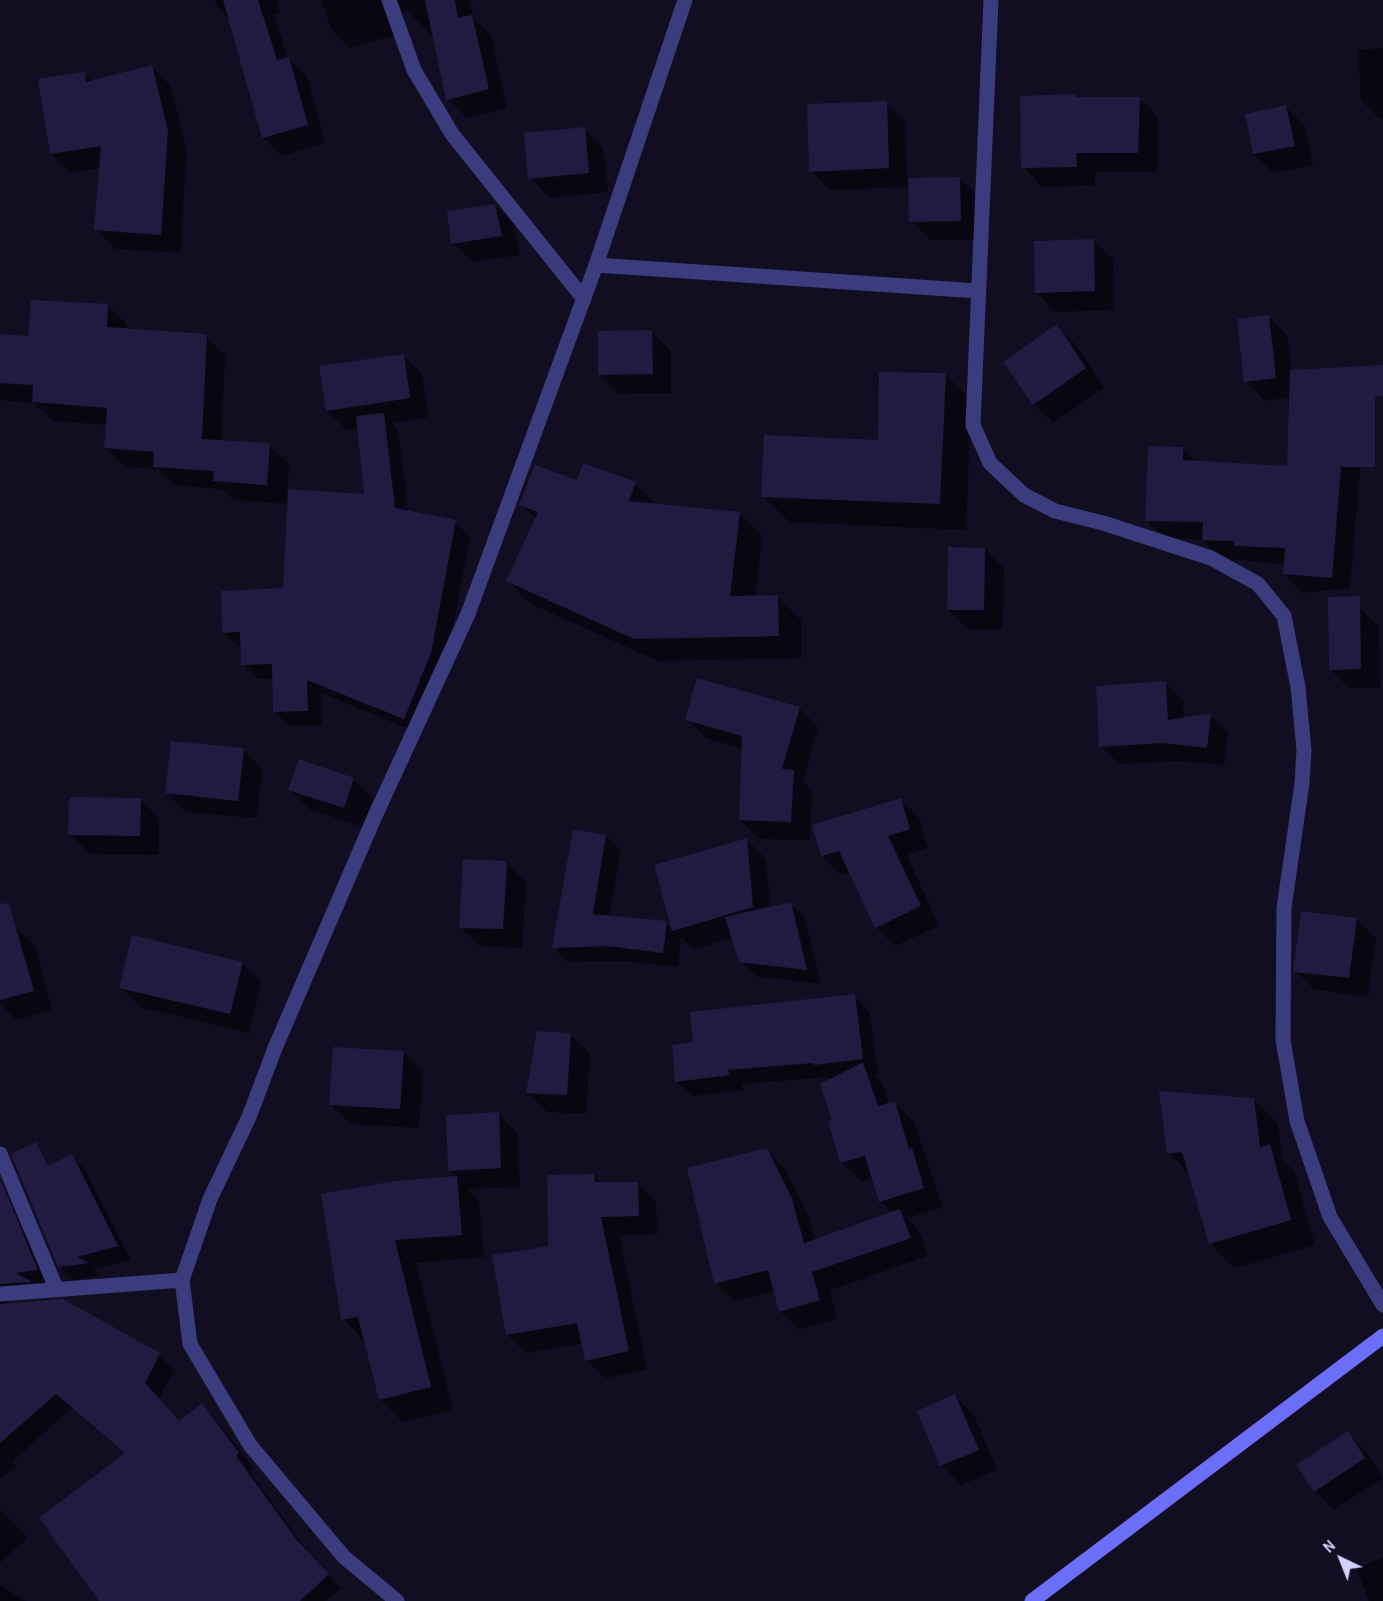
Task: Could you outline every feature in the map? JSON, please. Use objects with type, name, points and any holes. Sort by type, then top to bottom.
[{"type":"main road","points":[[1032,1601],[1383,1336]]},
{"type":"street","points":[[389,0],[414,70],[452,134],[584,299]]},
{"type":"street","points":[[397,1601],[344,1557],[250,1445],[190,1344],[182,1280],[210,1199],[249,1117],[275,1047],[375,816],[468,614],[584,299],[685,0]]},
{"type":"street","points":[[991,0],[973,425],[990,463],[1024,495],[1055,511],[1102,523],[1211,558],[1258,584],[1284,616],[1298,687],[1304,750],[1302,783],[1284,908],[1283,1040],[1297,1121],[1330,1217],[1383,1305]]},
{"type":"street","points":[[596,265],[978,291]]},
{"type":"street","points":[[0,1154],[56,1288]]},
{"type":"street","points":[[0,1294],[182,1280]]},
{"type":"building","points":[[223,0],[258,0],[277,60],[289,57],[308,125],[262,138]]},
{"type":"building","points":[[425,0],[455,0],[458,18],[472,15],[489,89],[446,100]]},
{"type":"building","points":[[152,65],[168,131],[161,235],[94,230],[101,146],[50,154],[38,79],[85,71],[86,82]]},
{"type":"building","points":[[1076,94],[1076,97],[1140,97],[1138,153],[1076,153],[1077,167],[1021,168],[1020,96]]},
{"type":"building","points":[[887,101],[889,168],[809,172],[807,104]]},
{"type":"building","points":[[1286,105],[1295,146],[1253,154],[1245,114]]},
{"type":"building","points":[[585,127],[589,173],[528,179],[524,133]]},
{"type":"building","points":[[960,177],[961,221],[909,222],[908,178]]},
{"type":"building","points":[[495,204],[502,236],[451,244],[447,211]]},
{"type":"building","points":[[1094,239],[1095,291],[1035,293],[1034,241]]},
{"type":"building","points":[[31,300],[108,304],[107,327],[207,334],[202,439],[270,443],[267,485],[213,481],[214,471],[153,467],[154,452],[104,448],[107,408],[32,402],[33,385],[0,383],[0,334],[28,336]]},
{"type":"building","points":[[1269,315],[1276,378],[1244,382],[1237,319]]},
{"type":"building","points":[[1057,324],[1086,368],[1033,405],[1003,362]]},
{"type":"building","points":[[652,330],[653,374],[598,375],[598,331]]},
{"type":"building","points":[[404,354],[410,398],[326,411],[319,366]]},
{"type":"building","points":[[1383,365],[1383,396],[1375,397],[1375,467],[1341,467],[1332,578],[1283,574],[1285,548],[1234,546],[1234,541],[1202,540],[1203,522],[1145,521],[1148,446],[1183,447],[1183,460],[1287,466],[1290,370]]},
{"type":"building","points":[[879,372],[946,373],[940,504],[761,497],[764,435],[878,440]]},
{"type":"building","points":[[384,413],[395,508],[456,520],[431,653],[404,719],[307,680],[308,711],[273,712],[272,664],[241,665],[240,632],[222,633],[221,591],[283,588],[288,489],[364,494],[356,416]]},
{"type":"building","points":[[583,463],[636,482],[629,501],[740,512],[730,596],[778,595],[779,636],[634,639],[506,581],[538,512],[519,505],[535,465],[577,480]]},
{"type":"building","points":[[948,547],[985,548],[984,610],[947,610]]},
{"type":"building","points":[[1360,596],[1361,669],[1329,670],[1328,597]]},
{"type":"building","points":[[697,678],[800,707],[782,769],[794,770],[791,822],[739,820],[742,736],[685,720]]},
{"type":"building","points":[[1166,681],[1168,720],[1211,713],[1207,748],[1162,743],[1099,747],[1096,686]]},
{"type":"building","points":[[171,741],[244,748],[238,801],[165,793]]},
{"type":"building","points":[[299,759],[354,778],[344,808],[288,790]]},
{"type":"building","points":[[69,797],[141,798],[140,836],[68,835]]},
{"type":"building","points":[[901,798],[910,829],[888,836],[921,906],[875,928],[839,851],[821,856],[812,825]]},
{"type":"building","points":[[573,829],[606,835],[593,914],[667,921],[663,953],[608,946],[552,948]]},
{"type":"building","points":[[747,838],[753,907],[672,931],[654,865]]},
{"type":"building","points":[[463,859],[507,861],[503,929],[459,928]]},
{"type":"building","points":[[791,902],[807,970],[739,962],[725,917]]},
{"type":"building","points":[[9,903],[34,991],[0,1000],[0,904]]},
{"type":"building","points":[[1301,911],[1357,918],[1349,978],[1293,972]]},
{"type":"building","points":[[132,935],[243,962],[230,1014],[119,988]]},
{"type":"building","points":[[855,994],[863,1059],[814,1065],[813,1063],[727,1070],[730,1075],[675,1082],[672,1045],[693,1042],[690,1012]]},
{"type":"building","points":[[537,1031],[571,1033],[567,1095],[526,1093]]},
{"type":"building","points":[[333,1047],[404,1051],[400,1109],[329,1105]]},
{"type":"building","points":[[863,1062],[878,1106],[895,1101],[909,1149],[912,1148],[924,1188],[879,1202],[865,1156],[840,1163],[828,1121],[832,1120],[820,1084]]},
{"type":"building","points":[[1159,1091],[1254,1098],[1260,1147],[1270,1144],[1291,1220],[1209,1244],[1182,1152],[1167,1154]]},
{"type":"building","points":[[499,1112],[501,1168],[448,1171],[446,1115]]},
{"type":"building","points":[[36,1142],[48,1166],[72,1154],[118,1246],[77,1257],[89,1263],[58,1267],[11,1154]]},
{"type":"building","points":[[767,1148],[792,1199],[804,1243],[900,1209],[911,1238],[812,1272],[820,1300],[779,1312],[768,1270],[714,1284],[687,1168]]},
{"type":"building","points":[[594,1174],[595,1182],[638,1182],[639,1216],[601,1217],[629,1351],[585,1361],[577,1323],[506,1335],[492,1255],[548,1246],[547,1175]]},
{"type":"building","points":[[457,1176],[462,1235],[395,1240],[431,1387],[379,1400],[358,1317],[341,1320],[321,1194],[395,1181]]},
{"type":"building","points":[[0,1179],[38,1270],[16,1273],[32,1282],[0,1284]]},
{"type":"building","points":[[63,1299],[160,1353],[145,1383],[179,1421],[202,1403],[239,1453],[236,1456],[296,1539],[329,1574],[300,1601],[99,1601],[39,1518],[125,1453],[56,1394],[0,1443],[0,1304]]},
{"type":"building","points":[[955,1394],[979,1450],[940,1466],[917,1411]]},
{"type":"building","points":[[1348,1431],[1365,1458],[1314,1492],[1296,1465]]}]
